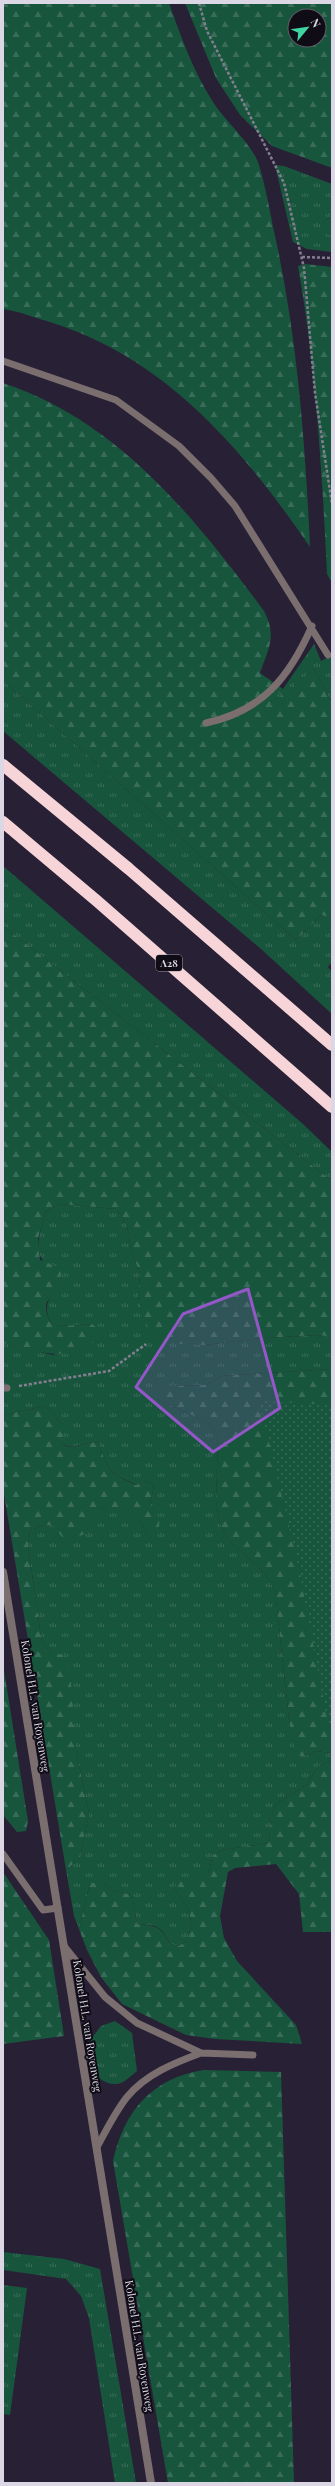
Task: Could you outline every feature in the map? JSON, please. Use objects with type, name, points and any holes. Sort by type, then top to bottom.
[{"type":"highway","points":[[3,765],[332,1045]]},
{"type":"highway","name":"A28","points":[[3,822],[97,901],[332,1107]]},
{"type":"street","name":"Kolonel H.L. van Royenweg","points":[[3,1572],[151,2483]]},
{"type":"lane","points":[[3,361],[116,400],[178,446],[212,478],[235,506],[312,626],[328,655]]},
{"type":"lane","points":[[206,723],[228,718],[260,701],[295,661],[312,626]]},
{"type":"lane","points":[[3,1854],[42,1910],[58,1908]]},
{"type":"lane","points":[[64,1946],[105,1997],[121,2011],[156,2033],[201,2052],[253,2056]]},
{"type":"lane","points":[[97,2147],[127,2097],[136,2088],[162,2069],[201,2052]]},
{"type":"path","points":[[199,3],[207,31],[284,183],[302,257],[305,276],[315,393],[332,504]]},
{"type":"path","points":[[302,257],[332,258]]},
{"type":"path","points":[[5,1388],[109,1371],[146,1344]]},
{"type":"highlighted area","points":[[248,1289],[280,1408],[213,1452],[136,1387],[183,1314]]},
{"type":"green space","points":[[3,3],[169,3],[199,78],[218,109],[245,141],[256,157],[263,180],[281,266],[294,346],[299,386],[310,547],[257,475],[228,441],[197,410],[164,382],[128,358],[89,337],[47,321],[3,309]]},
{"type":"green space","points":[[185,3],[332,3],[332,168],[272,146],[240,115],[216,78]]},
{"type":"green space","points":[[275,165],[284,166],[332,184],[332,216],[324,221],[329,235],[332,235],[332,252],[307,249],[293,242]]},
{"type":"green space","points":[[332,216],[332,235],[329,235],[322,228],[324,221]]},
{"type":"green space","points":[[305,264],[332,267],[332,583],[327,574],[314,381],[298,266]]},
{"type":"green space","points":[[3,383],[44,400],[82,421],[117,447],[150,476],[210,541],[264,611],[268,620],[271,635],[269,649],[260,673],[283,689],[269,706],[314,669],[332,703],[332,918],[321,915],[296,940],[3,680]]},
{"type":"green space","points":[[314,644],[321,661],[332,655],[332,703],[314,669],[266,709],[283,689]]},
{"type":"green space","points":[[3,680],[296,940],[321,915],[332,918],[332,962],[328,967],[332,972],[332,1014],[261,949],[3,731]]},
{"type":"green space","points":[[3,866],[303,1124],[332,1152],[332,1181],[3,926]]},
{"type":"green space","points":[[3,926],[332,1181],[332,1337],[319,1335],[263,1338],[205,1345],[179,1344],[159,1338],[141,1318],[138,1305],[140,1273],[131,1251],[127,1225],[117,1209],[61,1204],[46,1211],[38,1239],[40,1260],[61,1268],[60,1284],[46,1304],[47,1314],[50,1322],[59,1326],[92,1324],[98,1329],[98,1338],[87,1346],[65,1354],[40,1352],[3,1343]]},
{"type":"green space","points":[[61,1204],[117,1209],[127,1225],[131,1251],[140,1273],[138,1305],[205,1345],[263,1338],[319,1335],[332,1337],[332,1369],[222,1376],[206,1385],[170,1386],[157,1399],[209,1423],[218,1435],[216,1501],[219,1520],[227,1538],[264,1573],[275,1590],[290,1729],[302,1757],[317,1751],[332,1753],[332,1760],[319,1766],[306,1785],[276,1804],[271,1816],[269,1843],[222,1850],[213,1855],[208,1874],[174,1888],[187,1907],[191,1919],[191,1926],[186,1942],[178,1946],[170,1944],[164,1933],[158,1928],[150,1925],[137,1924],[132,1895],[112,1890],[104,1883],[90,1883],[79,1929],[74,1916],[66,1870],[80,1858],[89,1814],[76,1750],[50,1652],[42,1643],[28,1546],[30,1530],[44,1525],[53,1526],[96,1507],[122,1508],[136,1518],[149,1533],[159,1519],[150,1504],[154,1485],[147,1481],[137,1485],[115,1474],[108,1465],[98,1443],[93,1442],[70,1447],[66,1446],[62,1443],[62,1424],[45,1406],[3,1415],[3,1343],[53,1355],[92,1324],[59,1326],[50,1322],[48,1316],[48,1301],[60,1283],[51,1273],[41,1257],[38,1243],[46,1211]]},
{"type":"green space","points":[[332,1369],[332,1753],[317,1751],[302,1757],[296,1753],[290,1729],[275,1590],[264,1573],[227,1538],[219,1520],[216,1501],[218,1435],[209,1423],[157,1399],[155,1392],[169,1386],[206,1385],[222,1376]]},
{"type":"green space","points":[[259,1401],[332,1405],[332,1726],[327,1719],[299,1568]]},
{"type":"green space","points":[[45,1406],[62,1424],[62,1443],[66,1446],[74,1447],[93,1442],[98,1443],[108,1465],[115,1474],[136,1485],[147,1481],[154,1485],[150,1504],[160,1519],[158,1531],[149,1533],[132,1515],[127,1512],[97,1507],[87,1533],[72,1539],[63,1538],[53,1526],[44,1525],[30,1530],[28,1546],[42,1643],[50,1652],[63,1655],[70,1670],[76,1750],[89,1814],[80,1858],[66,1870],[3,1488],[3,1415]]},
{"type":"green space","points":[[3,1664],[28,1821],[26,1831],[17,1832],[3,1815]]},
{"type":"green space","points":[[332,1760],[332,1932],[303,1932],[299,1894],[276,1864],[235,1868],[228,1872],[220,1916],[224,1938],[237,1961],[296,2025],[302,2044],[215,2039],[186,2035],[122,2004],[101,1977],[87,1950],[79,1929],[90,1883],[104,1883],[112,1890],[132,1895],[137,1924],[150,1925],[158,1928],[170,1944],[178,1946],[186,1942],[191,1926],[191,1919],[187,1907],[174,1888],[177,1883],[208,1874],[213,1855],[222,1850],[269,1843],[271,1816],[276,1804],[306,1785],[319,1766]]},
{"type":"green space","points":[[3,1872],[49,1940],[64,2036],[3,2044]]},
{"type":"green space","points":[[115,2021],[132,2033],[137,2071],[127,2080],[118,2084],[109,2083],[97,2077],[91,2039],[101,2026]]},
{"type":"green space","points":[[204,2070],[281,2072],[294,2483],[168,2483],[113,2161],[118,2143],[125,2127],[133,2112],[143,2100],[155,2089],[169,2081],[186,2074]]},
{"type":"green space","points":[[3,2252],[64,2259],[100,2269],[136,2483],[115,2483],[89,2318],[81,2296],[66,2279],[3,2270]]},
{"type":"green space","points":[[3,2285],[27,2288],[10,2415],[3,2414]]}]
